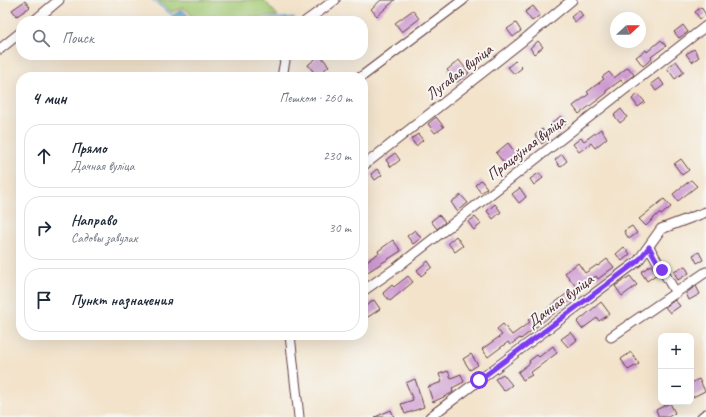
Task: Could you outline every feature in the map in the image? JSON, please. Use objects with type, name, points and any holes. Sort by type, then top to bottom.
[{"type":"street","points":[[40,16],[59,0]]},
{"type":"street","points":[[313,16],[335,0]]},
{"type":"street","points":[[368,72],[463,0]]},
{"type":"street","name":"Лугавая вуліца","points":[[368,162],[520,43],[572,0]]},
{"type":"street","name":"Працоўная вуліца","points":[[368,288],[396,268],[706,26]]},
{"type":"street","points":[[0,49],[16,36]]},
{"type":"street","points":[[283,72],[285,60]]},
{"type":"street","name":"Дачная вуліца","points":[[430,417],[638,261],[661,230],[706,212]]},
{"type":"street","points":[[649,247],[676,293]]},
{"type":"street","points":[[611,337],[706,272]]},
{"type":"street","points":[[293,340],[299,417]]},
{"type":"street","points":[[702,417],[706,414]]},
{"type":"green space","points":[[157,0],[264,0],[278,16],[191,16],[190,13],[183,8],[172,12]]},
{"type":"water","points":[[182,10],[188,16],[173,16]]},
{"type":"building","points":[[381,0],[395,0],[377,16],[371,9]]},
{"type":"building","points":[[25,1],[30,7],[17,16],[12,10]]},
{"type":"building","points":[[533,6],[540,15],[532,21],[525,12]]},
{"type":"building","points":[[701,7],[706,15],[700,19],[695,12]]},
{"type":"building","points":[[413,10],[419,19],[402,32],[395,23]]},
{"type":"building","points":[[579,10],[583,16],[575,22],[571,17]]},
{"type":"building","points":[[516,23],[521,31],[513,37],[507,29]]},
{"type":"building","points":[[683,25],[688,32],[679,38],[674,32]]},
{"type":"building","points":[[661,40],[666,46],[651,57],[652,59],[643,66],[636,57],[646,50],[647,52]]},
{"type":"building","points":[[538,41],[543,47],[534,54],[530,48]]},
{"type":"building","points":[[694,49],[699,57],[692,62],[686,54]]},
{"type":"building","points":[[314,60],[324,60],[329,66],[322,72],[314,72],[308,65]]},
{"type":"building","points":[[459,60],[469,73],[457,82],[447,70]]},
{"type":"building","points":[[515,61],[522,68],[514,74],[508,67]]},
{"type":"building","points":[[676,61],[684,72],[675,79],[667,68]]},
{"type":"building","points":[[628,67],[634,75],[623,83],[621,80],[606,91],[607,93],[579,114],[573,106],[589,94],[587,92],[604,79],[602,77],[609,72],[614,78]]},
{"type":"building","points":[[659,78],[664,85],[656,91],[651,84]]},
{"type":"building","points":[[638,94],[645,102],[638,107],[632,99]]},
{"type":"building","points":[[621,109],[627,117],[620,123],[614,115]]},
{"type":"building","points":[[561,116],[566,124],[557,131],[551,124]]},
{"type":"building","points":[[436,117],[444,127],[435,133],[428,124]]},
{"type":"building","points":[[542,129],[549,138],[542,144],[535,135]]},
{"type":"building","points":[[601,129],[607,138],[595,148],[591,143],[579,152],[573,144],[581,138],[584,141]]},
{"type":"building","points":[[418,134],[423,140],[416,146],[411,139]]},
{"type":"building","points":[[508,143],[520,159],[508,168],[496,153]]},
{"type":"building","points":[[395,153],[400,160],[391,167],[386,160]]},
{"type":"building","points":[[562,154],[567,161],[560,167],[555,160]]},
{"type":"building","points":[[681,159],[689,170],[682,175],[674,164]]},
{"type":"building","points":[[377,169],[382,175],[375,180],[371,174]]},
{"type":"building","points":[[539,173],[543,178],[534,185],[530,179]]},
{"type":"building","points":[[481,180],[487,188],[481,193],[475,185]]},
{"type":"building","points":[[691,180],[697,186],[678,201],[673,194]]},
{"type":"building","points":[[520,188],[526,197],[519,203],[512,194]]},
{"type":"building","points":[[461,195],[468,203],[457,211],[451,202]]},
{"type":"building","points":[[664,199],[671,207],[661,215],[659,213],[646,226],[639,219]]},
{"type":"building","points":[[495,204],[501,212],[493,219],[487,211]]},
{"type":"building","points":[[439,215],[445,222],[437,229],[431,221]]},
{"type":"building","points":[[475,217],[481,224],[474,230],[468,222]]},
{"type":"building","points":[[632,226],[637,233],[629,239],[624,231]]},
{"type":"building","points":[[415,230],[421,238],[413,244],[407,236]]},
{"type":"building","points":[[456,236],[463,246],[455,252],[448,243]]},
{"type":"building","points":[[393,240],[401,251],[368,272],[368,260],[379,253],[378,251]]},
{"type":"building","points":[[624,247],[630,254],[622,261],[616,254]]},
{"type":"building","points":[[699,252],[703,260],[697,263],[693,255]]},
{"type":"building","points":[[607,259],[614,267],[598,279],[596,276],[578,289],[565,273],[578,263],[585,273]]},
{"type":"building","points":[[428,261],[432,267],[421,276],[417,270]]},
{"type":"building","points":[[651,265],[657,274],[647,281],[641,272]]},
{"type":"building","points":[[685,266],[689,273],[678,280],[674,272]]},
{"type":"building","points":[[408,276],[413,282],[390,301],[383,293],[392,285],[394,287]]},
{"type":"building","points":[[630,276],[637,285],[622,296],[615,286]]},
{"type":"building","points":[[696,286],[700,294],[689,300],[686,293]]},
{"type":"building","points":[[570,291],[575,298],[521,339],[520,338],[510,345],[508,342],[488,357],[482,349],[502,335],[497,329],[503,324],[512,335],[530,322],[528,320],[537,313],[539,315]]},
{"type":"building","points":[[374,300],[380,309],[368,317],[368,304]]},
{"type":"building","points":[[675,300],[680,306],[670,313],[665,307]]},
{"type":"building","points":[[601,302],[610,314],[599,321],[597,318],[582,329],[577,322]]},
{"type":"building","points":[[571,332],[577,340],[568,347],[561,339]]},
{"type":"building","points":[[553,346],[557,353],[530,373],[532,375],[523,380],[518,372],[530,363],[529,361],[537,355],[539,357]]},
{"type":"building","points":[[631,352],[639,364],[628,370],[621,359]]},
{"type":"building","points":[[471,354],[478,365],[470,370],[463,359]]},
{"type":"building","points":[[448,371],[451,378],[461,374],[464,382],[452,388],[453,392],[450,394],[433,402],[428,387],[442,382],[439,374]]},
{"type":"building","points":[[503,374],[512,385],[504,391],[495,379]]},
{"type":"building","points":[[415,379],[424,407],[405,414],[401,404],[413,400],[406,383]]},
{"type":"building","points":[[699,379],[705,391],[694,396],[694,382]]},
{"type":"building","points":[[666,405],[671,405],[675,413],[668,417],[659,417],[656,410]]},
{"type":"building","points":[[391,410],[394,417],[375,417]]},
{"type":"waterway","points":[[153,0],[174,16]]},
{"type":"route","points":[[479,380],[638,261],[649,247],[662,270]]}]
